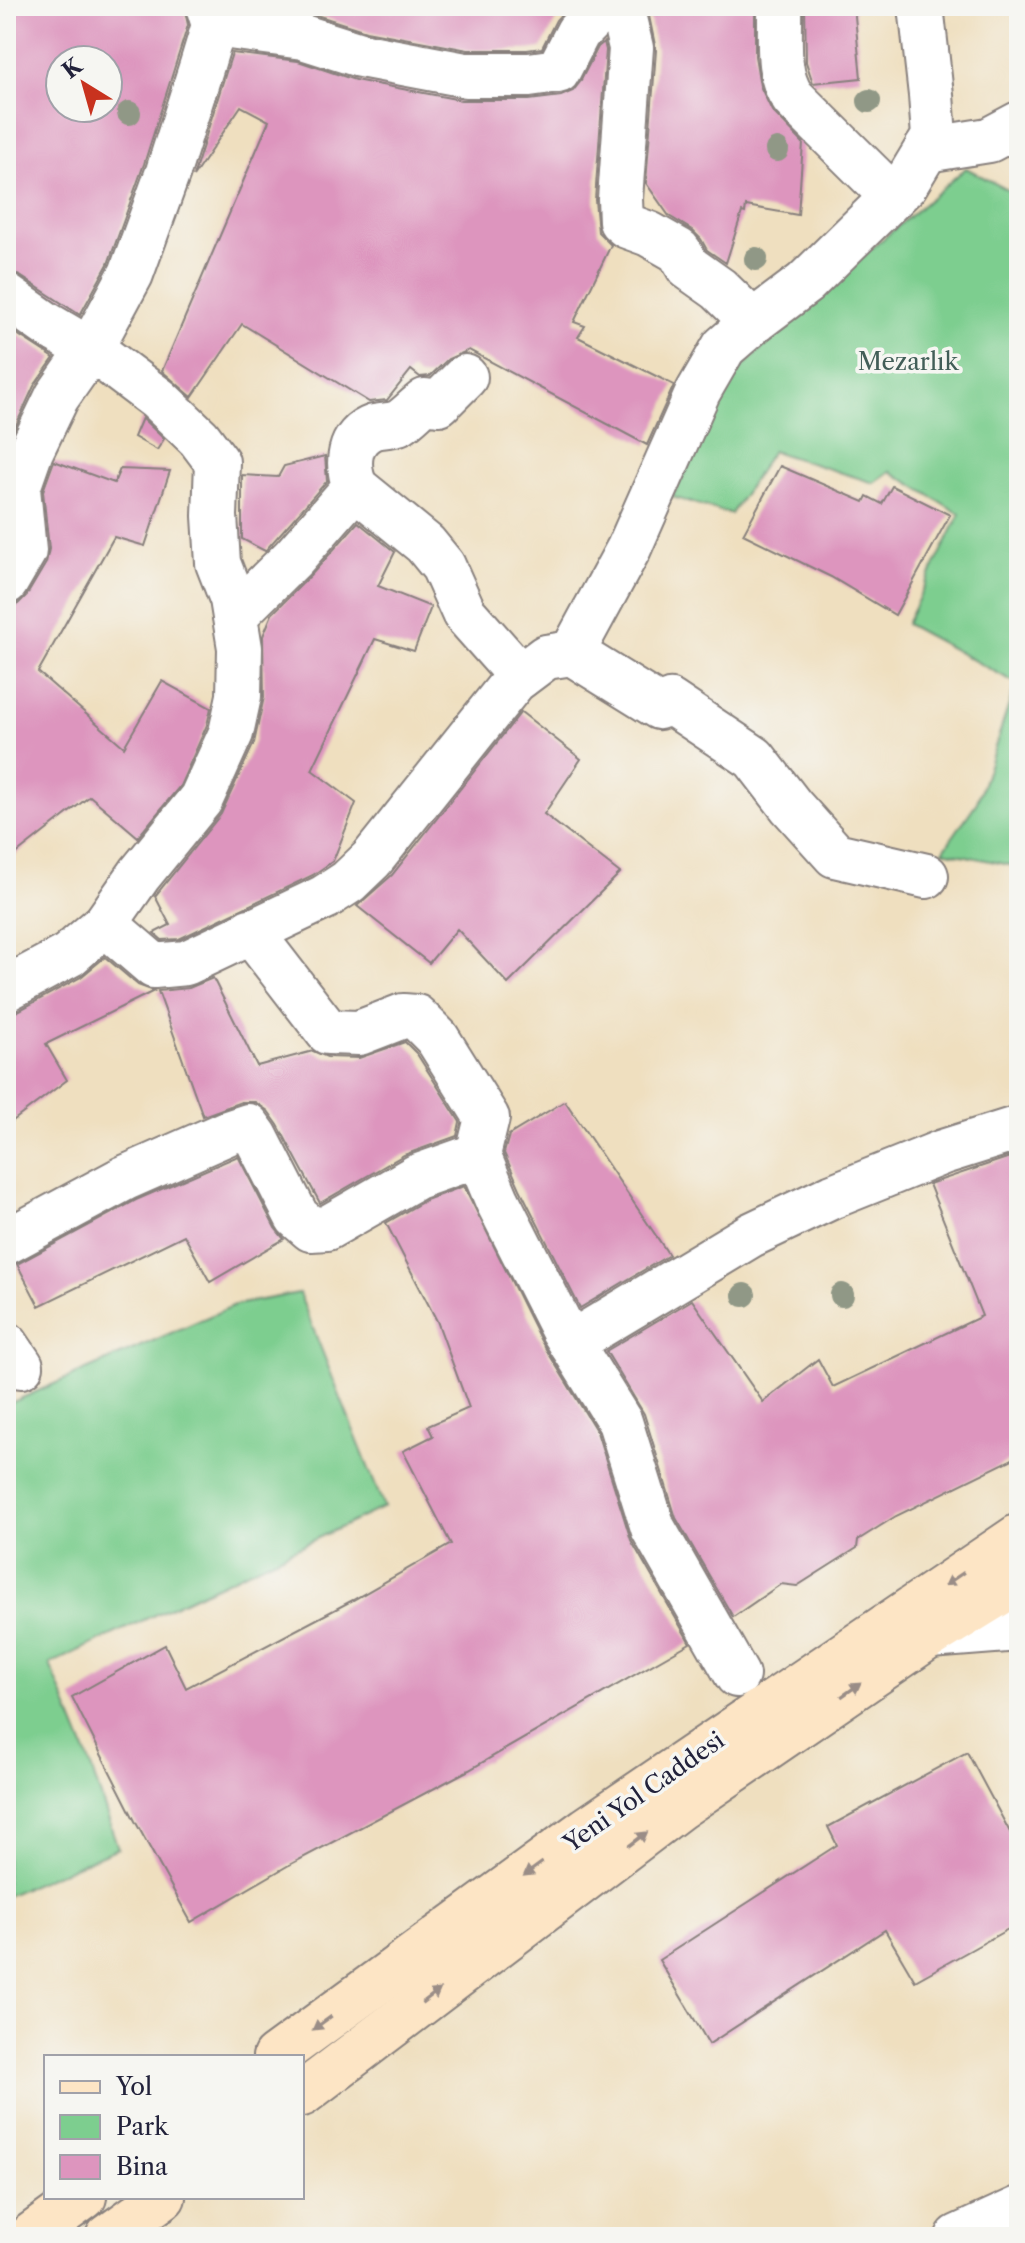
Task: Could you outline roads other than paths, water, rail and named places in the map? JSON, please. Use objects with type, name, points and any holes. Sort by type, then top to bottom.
[{"type":"main road","name":"Yeni Yol Caddesi","points":[[278,2055],[587,1829],[1019,1536]]},
{"type":"main road","name":"Yeni Yol Caddesi","points":[[304,2092],[680,1807],[930,1636],[1019,1581]]},
{"type":"main road","points":[[29,2237],[81,2199]]},
{"type":"main road","points":[[108,2237],[160,2199]]},
{"type":"street","points":[[6,582],[24,551],[18,488],[31,451],[57,397],[90,350],[131,274],[168,172],[211,15],[303,37],[360,55],[466,75],[529,75],[558,71],[578,32],[604,6]]},
{"type":"street","points":[[621,6],[631,48],[621,221],[679,251],[688,267],[719,289],[753,322]]},
{"type":"street","points":[[780,6],[781,69],[786,88],[893,197]]},
{"type":"street","points":[[572,653],[629,548],[698,392],[724,347],[805,283],[893,197],[905,185],[934,137],[921,6]]},
{"type":"street","points":[[926,150],[989,140],[1019,124]]},
{"type":"street","points":[[6,296],[90,350],[158,399],[199,438],[217,462],[215,516],[218,563],[232,599],[240,648],[239,696],[231,733],[201,799],[140,874],[105,924],[69,955],[6,989]]},
{"type":"street","points":[[465,377],[439,403],[425,401],[399,422],[371,428],[355,442],[349,458],[350,474],[355,487],[425,544],[443,566],[464,613],[520,676]]},
{"type":"street","points":[[235,615],[293,558],[355,487]]},
{"type":"street","points":[[105,924],[154,966],[186,963],[325,897],[348,882],[372,859],[514,681],[546,657],[572,653],[659,707],[670,702],[754,758],[835,855],[926,876]]},
{"type":"street","points":[[250,931],[328,1032],[359,1033],[403,1016],[416,1017],[437,1038],[487,1118],[478,1155],[497,1200],[571,1343],[620,1422],[653,1528],[737,1675]]},
{"type":"street","points":[[6,1242],[125,1178],[248,1126],[297,1217],[311,1229],[327,1228],[416,1177],[478,1155]]},
{"type":"street","points":[[571,1343],[751,1235],[833,1196],[929,1158],[1019,1128]]},
{"type":"street","points":[[930,1636],[1019,1629]]},
{"type":"street","points":[[958,2237],[1002,2221]]},
{"type":"park label","name":"Mezarlık","points":[[908,362]]}]
